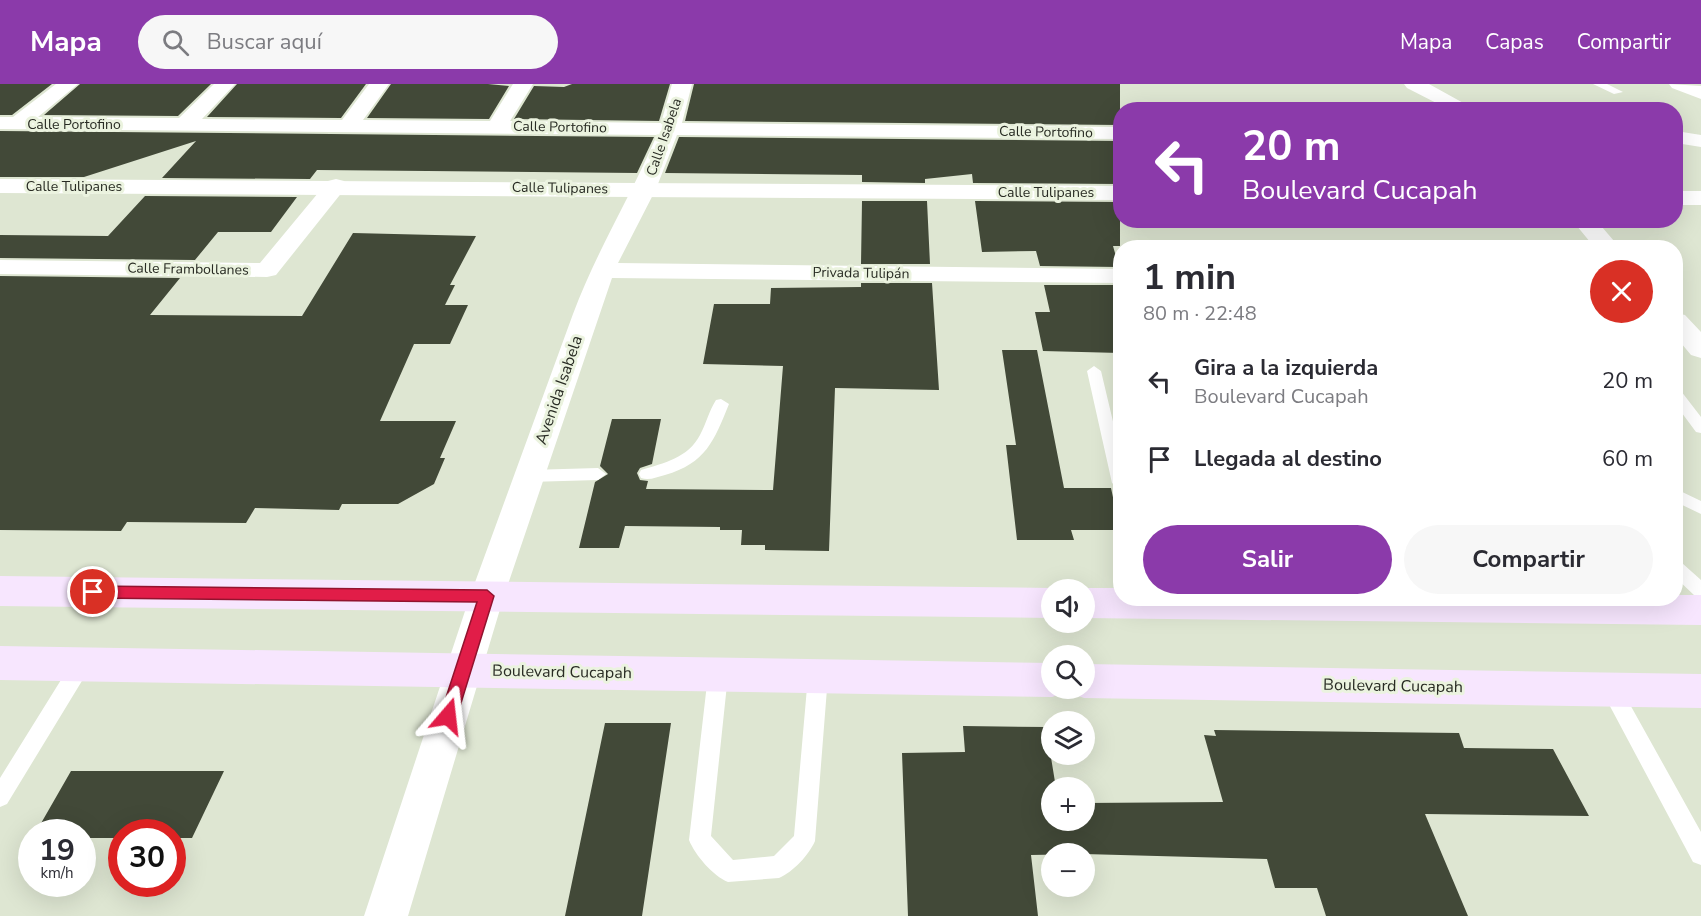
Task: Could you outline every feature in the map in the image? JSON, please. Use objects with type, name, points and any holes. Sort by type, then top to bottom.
[{"type":"main road","points":[[0,591],[1041,603]]},
{"type":"main road","points":[[1095,603],[1113,602]]},
{"type":"main road","name":"Boulevard Cucapah","points":[[0,663],[1041,680]]},
{"type":"main road","name":"Boulevard Cucapah","points":[[1095,681],[1701,691]]},
{"type":"street","points":[[9,123],[68,84]]},
{"type":"street","points":[[184,125],[225,84]]},
{"type":"street","points":[[349,125],[379,84]]},
{"type":"street","points":[[497,126],[523,84]]},
{"type":"street","name":"Calle Isabela","points":[[645,189],[670,128],[681,84]]},
{"type":"street","points":[[1414,84],[1450,102]]},
{"type":"street","points":[[1679,84],[1701,93]]},
{"type":"street","name":"Calle Portofino","points":[[9,123],[1113,133]]},
{"type":"street","points":[[1683,138],[1701,141]]},
{"type":"street","name":"Calle Tulipanes","points":[[0,186],[336,186],[1113,193]]},
{"type":"street","name":"Calle Frambollanes","points":[[0,267],[267,270],[336,186]]},
{"type":"street","name":"Avenida Isabela","points":[[386,916],[487,596],[602,270],[645,189]]},
{"type":"street","points":[[1683,198],[1701,198]]},
{"type":"street","points":[[1590,228],[1601,240]]},
{"type":"street","name":"Privada Tulipán","points":[[602,270],[1113,276]]},
{"type":"street","points":[[1683,329],[1701,350]]},
{"type":"lane","points":[[1598,84],[1618,92]]},
{"type":"lane","points":[[1094,371],[1113,453]]},
{"type":"lane","points":[[647,474],[679,466],[705,446],[721,404]]},
{"type":"lane","points":[[1683,404],[1701,428]]},
{"type":"lane","points":[[529,476],[598,474]]},
{"type":"lane","points":[[1683,499],[1701,508]]},
{"type":"lane","points":[[0,797],[81,664]]},
{"type":"lane","points":[[718,675],[700,840],[728,871],[779,867],[804,842],[818,676]]},
{"type":"lane","points":[[1611,689],[1701,854]]},
{"type":"building","points":[[0,84],[52,84],[12,115],[0,115]]},
{"type":"building","points":[[80,84],[211,84],[178,116],[44,115]]},
{"type":"building","points":[[237,84],[366,84],[341,118],[207,117]]},
{"type":"building","points":[[391,84],[509,86],[489,119],[367,118]]},
{"type":"building","points":[[572,84],[670,84],[659,121],[514,119],[534,86],[564,87]]},
{"type":"building","points":[[694,84],[1120,84],[1120,102],[1113,102],[1113,125],[685,121]]},
{"type":"building","points":[[0,131],[654,137],[637,173],[317,170],[310,179],[162,178],[196,141],[84,177],[0,177]]},
{"type":"building","points":[[679,137],[1113,141],[1113,184],[973,183],[972,174],[925,179],[925,183],[862,182],[862,175],[665,173]]},
{"type":"building","points":[[145,196],[297,197],[271,232],[218,232],[195,260],[0,258],[0,235],[108,236]]},
{"type":"building","points":[[862,201],[927,201],[930,264],[861,264]]},
{"type":"building","points":[[975,201],[1113,202],[1113,228],[1120,228],[1120,240],[1113,240],[1113,267],[1040,266],[1036,251],[982,252]]},
{"type":"building","points":[[353,233],[476,236],[450,285],[455,285],[445,305],[468,305],[450,344],[414,344],[380,421],[456,421],[440,458],[445,458],[434,484],[398,504],[342,504],[339,510],[255,508],[246,523],[127,522],[121,531],[0,530],[0,276],[180,278],[150,315],[302,316]]},
{"type":"building","points":[[861,283],[932,283],[939,390],[835,388],[829,551],[765,550],[765,545],[741,545],[742,530],[720,530],[720,527],[625,526],[619,548],[579,548],[595,482],[608,474],[600,466],[612,419],[661,419],[652,464],[640,468],[637,473],[640,480],[648,481],[646,489],[773,490],[783,366],[703,364],[714,304],[770,304],[771,288],[861,287]]},
{"type":"building","points":[[1044,285],[1113,285],[1113,353],[1043,351],[1035,312],[1050,312]]},
{"type":"building","points":[[1002,350],[1037,350],[1064,488],[1111,488],[1113,530],[1071,530],[1074,540],[1017,540],[1006,445],[1016,445]]},
{"type":"building","points":[[605,723],[671,723],[642,916],[565,916]]},
{"type":"building","points":[[963,726],[1041,727],[1041,765],[1052,765],[1054,777],[1041,777],[1041,831],[1095,831],[1095,803],[1223,802],[1204,735],[1216,736],[1214,730],[1459,733],[1464,748],[1553,749],[1589,816],[1425,814],[1468,916],[1326,916],[1317,888],[1275,888],[1267,859],[1095,854],[1095,843],[1041,843],[1041,855],[1031,855],[1038,916],[908,916],[902,753],[965,752]]},
{"type":"building","points":[[71,771],[224,771],[192,838],[186,838],[186,819],[108,819],[108,838],[96,838],[96,819],[43,819]]},
{"type":"route","points":[[93,592],[487,596],[448,716]]}]
